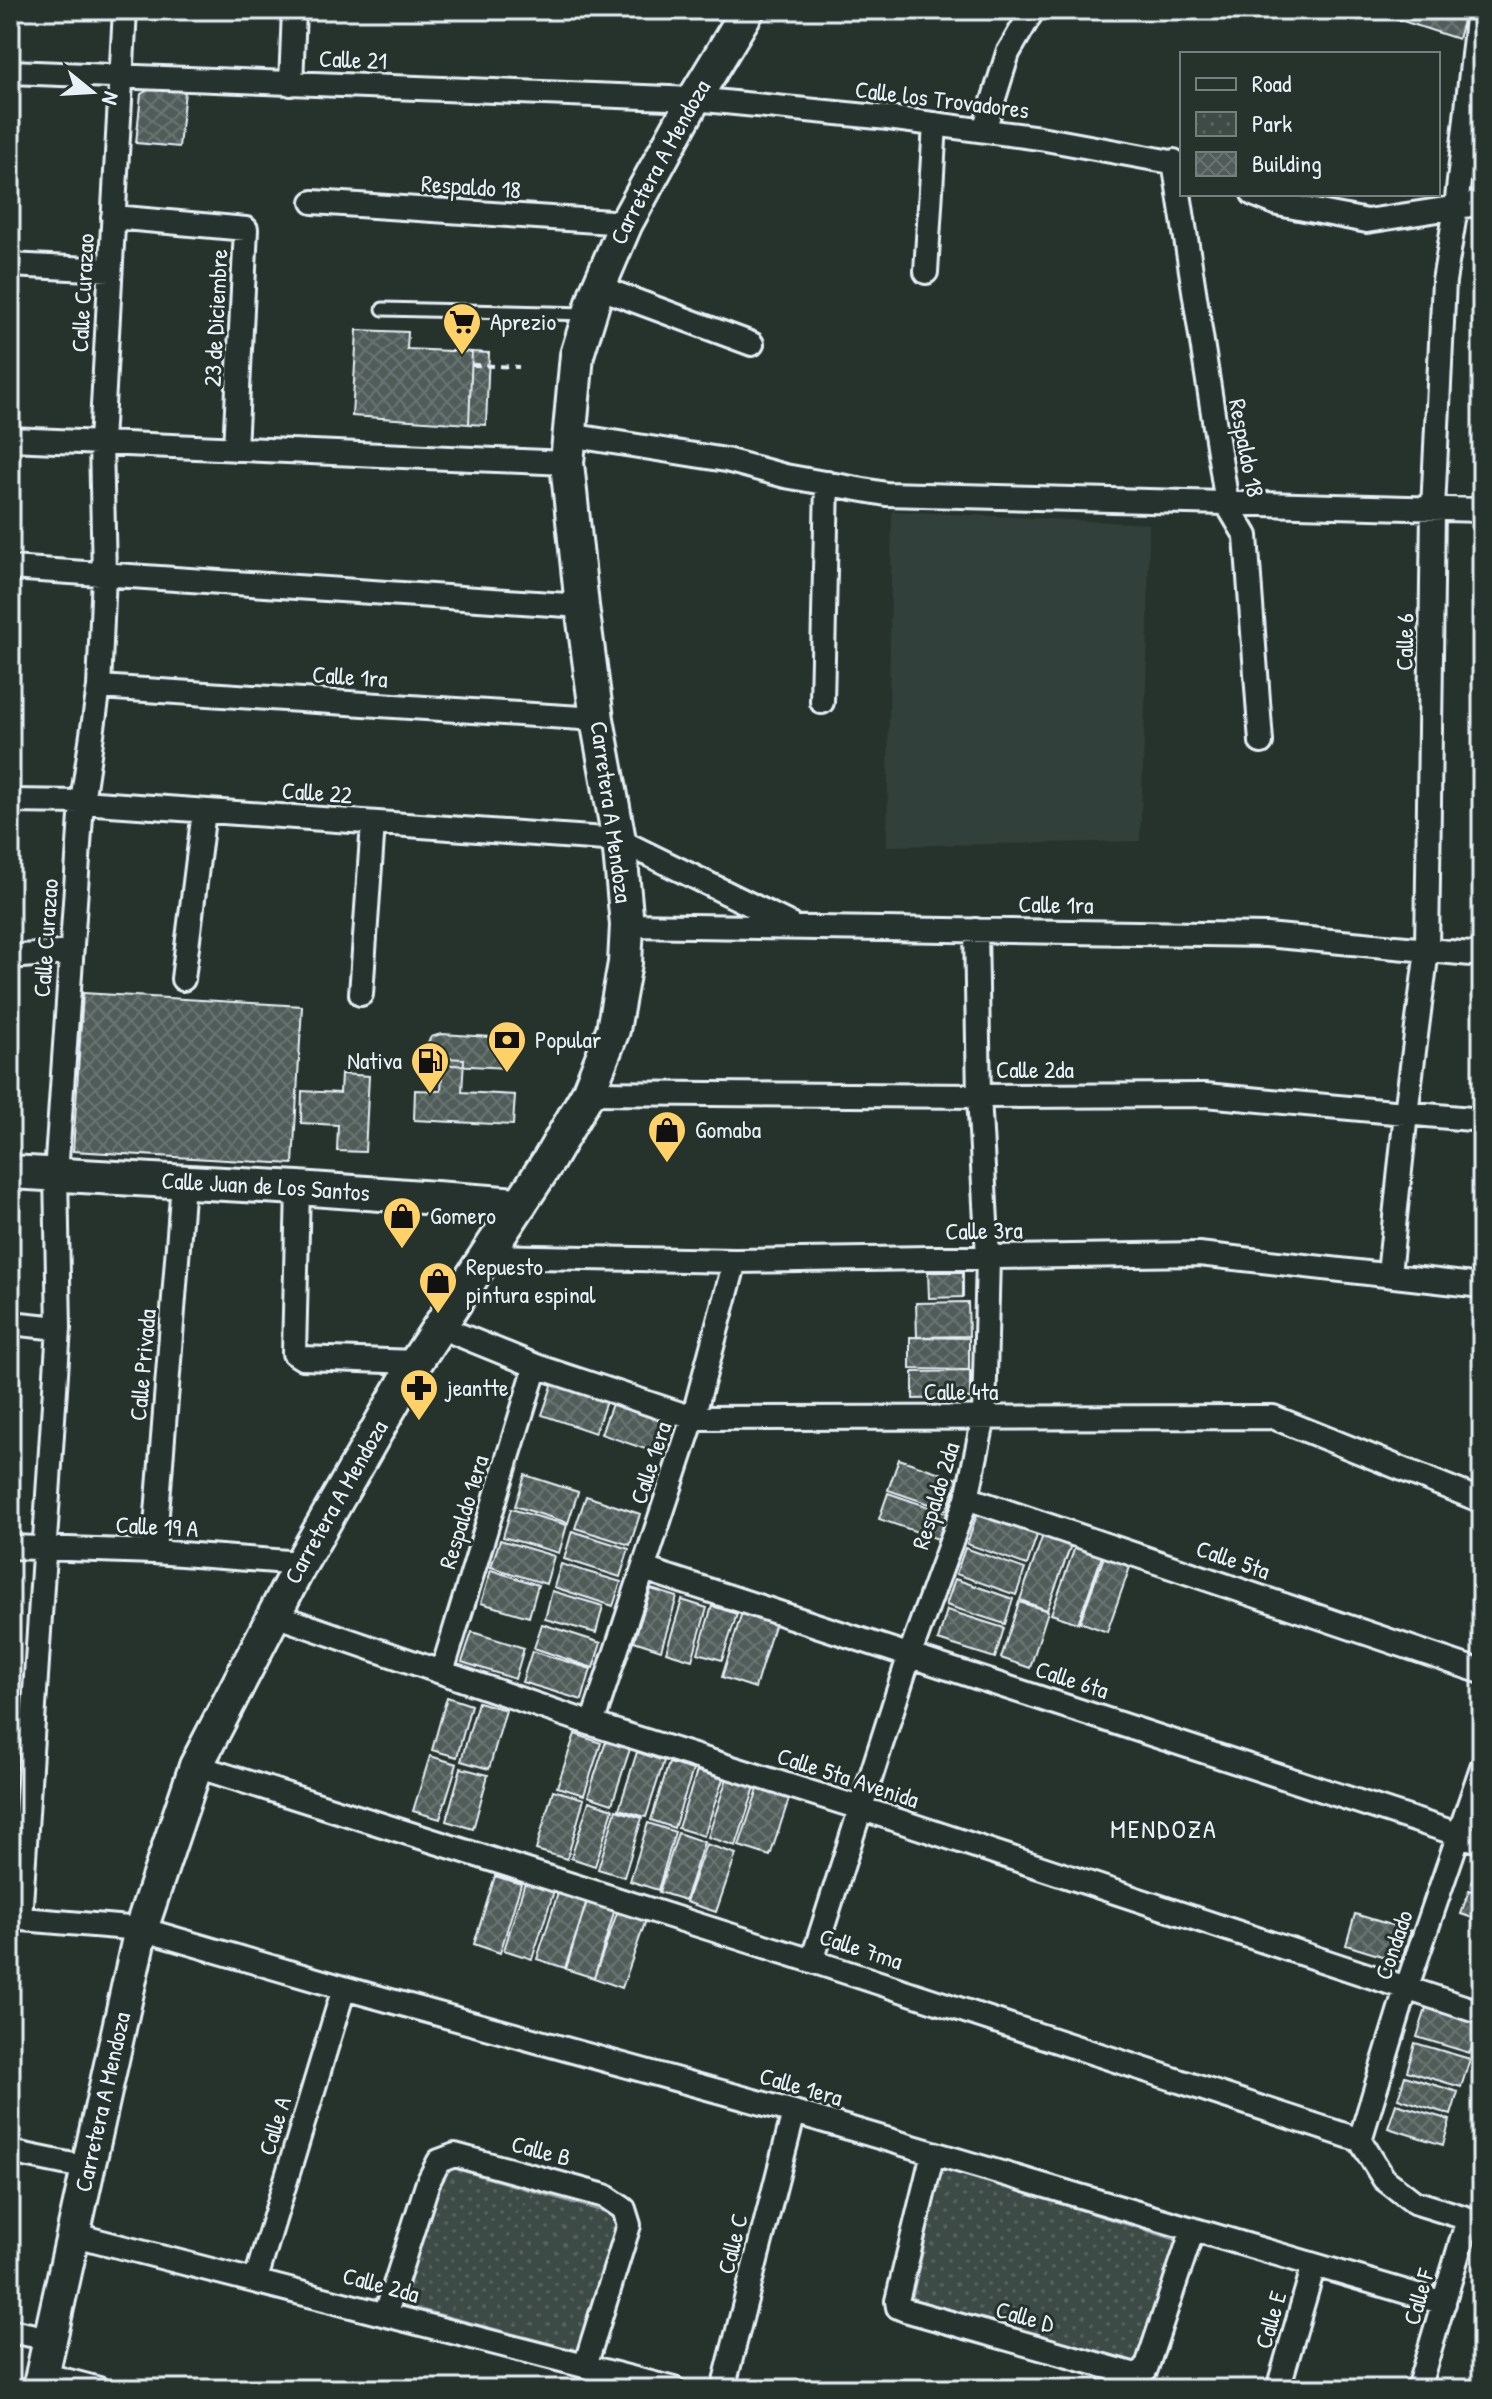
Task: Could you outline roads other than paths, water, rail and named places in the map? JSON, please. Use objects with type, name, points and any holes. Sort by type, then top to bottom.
[{"type":"street","name":"Calle Curazao","points":[[15,1918],[19,1796],[43,1550],[59,1328],[56,1174],[71,952],[82,802],[99,687],[104,575],[101,442],[125,10]]},
{"type":"street","points":[[291,84],[294,10]]},
{"type":"street","name":"Carretera A Mendoza","points":[[40,2382],[141,1929],[196,1766],[301,1563],[416,1362],[520,1204],[588,1093],[613,1030],[625,963],[627,925],[619,840],[597,719],[582,606],[568,449],[577,355],[593,300],[626,223],[694,99],[748,10]]},
{"type":"street","points":[[984,130],[1008,53],[1033,10]]},
{"type":"street","name":"Calle 6","points":[[1389,1274],[1427,950],[1433,509],[1444,281],[1456,208],[1478,10]]},
{"type":"street","name":"Calle 21","points":[[10,72],[694,99]]},
{"type":"street","name":"Calle los Trovadores","points":[[694,99],[984,130],[1178,163]]},
{"type":"street","points":[[926,272],[935,124]]},
{"type":"street","name":"Respaldo 18","points":[[1183,196],[1227,504],[1246,536],[1261,742]]},
{"type":"street","points":[[1258,196],[1278,204],[1367,221],[1456,208],[1482,201]]},
{"type":"street","name":"Respaldo 18","points":[[313,202],[626,223]]},
{"type":"street","name":"23 de Diciembre","points":[[113,217],[246,229],[235,449]]},
{"type":"street","points":[[10,265],[110,270]]},
{"type":"street","points":[[593,300],[752,344]]},
{"type":"street","points":[[10,439],[235,449],[568,449],[726,460],[785,476],[886,494],[1482,510]]},
{"type":"street","points":[[822,702],[827,483]]},
{"type":"street","points":[[10,568],[582,606]]},
{"type":"street","name":"Calle 1ra","points":[[99,687],[597,719]]},
{"type":"street","name":"Calle 22","points":[[10,801],[82,802],[619,840]]},
{"type":"street","points":[[183,979],[204,811]]},
{"type":"street","points":[[361,994],[373,823]]},
{"type":"street","points":[[619,840],[793,926]]},
{"type":"street","name":"Calle 1ra","points":[[627,925],[1266,935],[1482,955]]},
{"type":"street","name":"Respaldo 2da","points":[[812,1961],[910,1654],[967,1498],[984,1417],[988,1257],[979,1096],[976,930]]},
{"type":"street","points":[[10,957],[71,952]]},
{"type":"street","name":"Calle 2da","points":[[588,1093],[1205,1095],[1482,1120]]},
{"type":"street","name":"Calle Juan de Los Santos","points":[[10,1172],[520,1204]]},
{"type":"street","name":"Calle Privada","points":[[154,1552],[183,1183]]},
{"type":"street","points":[[298,1188],[294,1353],[302,1358],[416,1362]]},
{"type":"street","name":"Calle 3ra","points":[[485,1256],[735,1261],[1199,1254],[1482,1286]]},
{"type":"street","name":"Calle 1era","points":[[592,1724],[693,1418],[735,1261]]},
{"type":"street","points":[[10,1323],[59,1328]]},
{"type":"street","name":"Calle 4ta","points":[[440,1327],[536,1366],[693,1418],[1273,1417],[1482,1501]]},
{"type":"street","name":"Respaldo 1era","points":[[442,1672],[536,1366]]},
{"type":"street","name":"Calle 5ta","points":[[967,1498],[1482,1672]]},
{"type":"street","name":"Calle 19 A","points":[[10,1547],[154,1552],[301,1563]]},
{"type":"street","name":"Calle 6ta","points":[[644,1569],[1482,1842]]},
{"type":"street","name":"Calle 5ta Avenida","points":[[275,1615],[592,1724],[860,1808],[1482,2013]]},
{"type":"street","name":"Calle 7ma","points":[[196,1766],[812,1961],[1360,2140]]},
{"type":"street","name":"Condado","points":[[1360,2140],[1406,1989],[1482,1767]]},
{"type":"street","name":"Calle 1era","points":[[15,1918],[141,1929],[794,2112],[1444,2303]]},
{"type":"street","name":"Calle A","points":[[256,2279],[344,1988]]},
{"type":"street","name":"Calle C","points":[[723,2389],[794,2112]]},
{"type":"street","points":[[1360,2140],[1384,2179],[1414,2202],[1475,2221]]},
{"type":"street","points":[[10,2152],[88,2168]]},
{"type":"street","name":"Calle D","points":[[933,2153],[897,2301],[898,2307],[905,2310],[1136,2375],[1143,2374],[1193,2229]]},
{"type":"street","name":"Calle B","points":[[386,2313],[428,2182],[439,2161],[455,2155],[605,2196],[624,2209],[629,2225],[585,2366]]},
{"type":"street","name":"Calle F","points":[[1418,2389],[1444,2303],[1475,2221]]},
{"type":"street","name":"Calle 2da","points":[[75,2235],[256,2279],[674,2389]]},
{"type":"street","name":"Calle E","points":[[1278,2389],[1314,2265]]},
{"type":"street","points":[[10,2331],[51,2339]]},
{"type":"street","points":[[40,2382],[99,2389]]},
{"type":"lane","points":[[383,309],[593,300]]},
{"type":"place","name":"Aprezio","points":[[462,356]]},
{"type":"place","name":"Popular","points":[[507,1074]]},
{"type":"place","name":"Nativa","points":[[430,1095]]},
{"type":"place","name":"Gomaba","points":[[667,1164]]},
{"type":"place","name":"Gomero","points":[[402,1250]]},
{"type":"place","name":"Repuesto pintura espinal","points":[[438,1315]]},
{"type":"place","name":"jeantte","points":[[419,1422]]},
{"type":"district","name":"MENDOZA","points":[[1164,1829]]}]
